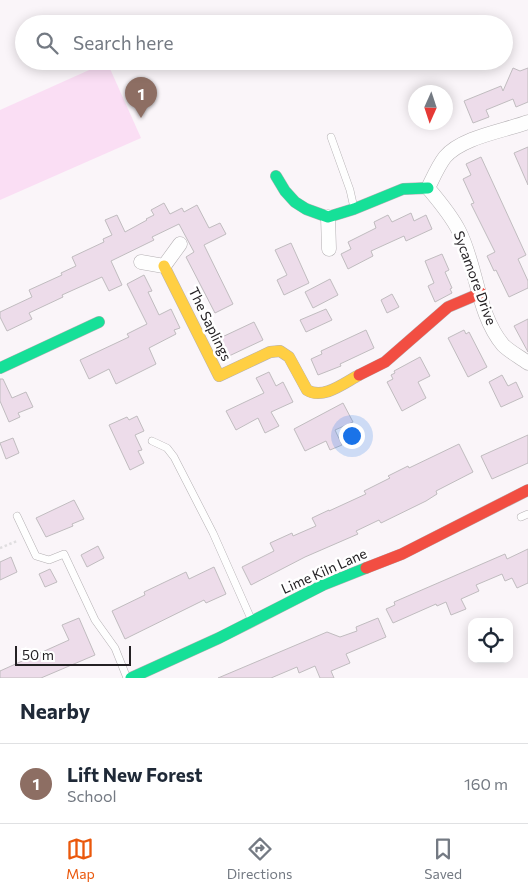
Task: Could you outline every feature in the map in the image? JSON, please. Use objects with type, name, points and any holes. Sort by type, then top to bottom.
[{"type":"street","points":[[276,176],[285,191],[295,202],[306,209],[328,216],[354,209],[403,189],[428,188],[444,158],[452,151],[484,136],[528,122]]},
{"type":"street","name":"Sycamore Drive","points":[[428,188],[444,206],[460,232],[489,319],[500,340],[509,350],[528,363]]},
{"type":"street","points":[[328,216],[329,249]]},
{"type":"street","points":[[141,262],[164,266],[180,244]]},
{"type":"street","name":"The Saplings","points":[[164,266],[219,376],[270,352],[280,351],[289,357],[306,390],[317,394],[326,392],[385,362],[448,307],[481,294]]},
{"type":"street","points":[[0,368],[99,322]]},
{"type":"street","name":"Lime Kiln Lane","points":[[131,678],[323,585],[402,554],[528,490]]},
{"type":"lane","points":[[332,137],[350,190],[354,209]]},
{"type":"lane","points":[[152,442],[167,448],[174,457],[213,532],[252,621]]},
{"type":"lane","points":[[18,516],[36,556],[49,560],[64,554],[95,620],[115,648],[127,678]]},
{"type":"path","points":[[0,548],[27,536]]},
{"type":"shaded area","points":[[89,70],[111,70],[141,138],[0,200],[0,110]]},
{"type":"building","points":[[513,68],[520,71],[528,68],[528,102],[516,107],[513,99],[486,110],[489,117],[473,123],[464,101],[501,86],[503,91]]},
{"type":"building","points":[[528,147],[528,185],[514,153]]},
{"type":"building","points":[[481,157],[526,255],[518,259],[528,281],[528,288],[509,297],[487,256],[495,252],[471,204],[474,203],[463,179],[471,175],[466,164]]},
{"type":"building","points":[[164,203],[170,214],[182,208],[184,212],[197,205],[209,228],[220,223],[226,234],[204,245],[233,304],[215,313],[186,257],[194,252],[179,224],[152,237],[154,240],[111,261],[122,285],[109,291],[102,277],[62,295],[63,297],[29,313],[32,319],[7,331],[0,317],[0,312],[32,297],[29,290],[62,275],[61,273],[76,266],[72,257],[104,242],[103,239],[112,235],[105,220],[117,215],[125,232],[154,215],[151,210]]},
{"type":"building","points":[[411,213],[414,221],[426,215],[432,229],[406,241],[404,236],[371,251],[373,256],[348,269],[341,254],[351,249],[348,242],[376,228],[374,222],[388,215],[392,222]]},
{"type":"building","points":[[291,243],[309,283],[284,295],[277,280],[287,275],[275,250]]},
{"type":"building","points":[[442,254],[449,270],[445,272],[452,288],[450,289],[452,293],[435,302],[428,286],[434,283],[425,261]]},
{"type":"building","points":[[144,275],[152,291],[148,292],[159,315],[171,309],[180,328],[174,330],[176,334],[149,348],[156,364],[116,384],[109,369],[89,379],[80,360],[129,337],[127,334],[147,324],[127,284]]},
{"type":"building","points":[[330,279],[338,295],[313,308],[305,292]]},
{"type":"building","points":[[392,294],[399,307],[387,313],[381,300]]},
{"type":"building","points":[[326,309],[332,320],[306,332],[300,320]]},
{"type":"building","points":[[528,319],[528,352],[514,326]]},
{"type":"building","points":[[254,322],[263,340],[229,356],[220,338]]},
{"type":"building","points":[[366,330],[374,348],[340,364],[341,366],[318,375],[311,359],[322,354],[321,351]]},
{"type":"building","points":[[464,330],[466,334],[469,332],[487,367],[468,377],[448,338]]},
{"type":"building","points":[[420,357],[430,376],[418,382],[426,398],[402,411],[387,382],[393,379],[391,375],[395,373],[394,371]]},
{"type":"building","points":[[269,372],[276,386],[283,382],[293,402],[271,412],[279,426],[265,433],[258,418],[236,430],[226,411],[264,393],[256,378]]},
{"type":"building","points":[[502,375],[508,386],[516,382],[523,397],[501,407],[489,382]]},
{"type":"building","points":[[0,379],[3,379],[12,398],[26,392],[33,407],[18,413],[20,417],[9,422],[0,401]]},
{"type":"building","points":[[343,403],[353,422],[335,430],[342,445],[330,450],[326,441],[305,451],[294,429]]},
{"type":"building","points":[[137,416],[144,431],[135,435],[142,450],[138,451],[144,463],[130,470],[109,425],[127,417],[129,420]]},
{"type":"building","points":[[528,435],[528,463],[492,479],[481,456]]},
{"type":"building","points":[[13,438],[19,453],[6,459],[0,443]]},
{"type":"building","points":[[459,444],[473,472],[436,491],[437,494],[426,501],[381,523],[379,520],[356,531],[358,534],[305,557],[251,585],[242,567],[274,551],[270,543],[292,533],[293,536],[316,526],[312,518],[366,494],[364,491],[390,478],[388,476]]},
{"type":"building","points":[[74,500],[84,519],[72,524],[73,526],[46,537],[36,518]]},
{"type":"building","points":[[98,546],[104,558],[87,567],[81,555]]},
{"type":"building","points":[[528,549],[528,583],[517,588],[512,578],[505,581],[502,574],[476,585],[479,591],[461,599],[466,609],[451,615],[446,602],[437,606],[436,604],[393,623],[386,609],[395,605],[394,602],[505,554],[507,559]]},
{"type":"building","points":[[11,557],[17,572],[0,580],[0,562]]},
{"type":"building","points":[[214,567],[226,594],[206,603],[204,600],[125,639],[112,611],[145,595],[144,592],[186,572],[189,579]]},
{"type":"building","points":[[50,569],[57,582],[45,587],[39,574]]},
{"type":"building","points":[[79,618],[95,655],[41,678],[0,678],[0,671],[69,640],[62,625]]},
{"type":"building","points":[[378,618],[386,637],[346,654],[350,663],[331,671],[334,678],[320,678],[315,666],[299,673],[297,667],[271,678],[218,678],[327,632],[340,637],[357,631],[356,627]]},
{"type":"traffic: fast","points":[[276,176],[285,191],[295,202],[306,209],[328,217],[354,209],[403,189],[428,188]]},
{"type":"traffic: fast","points":[[0,368],[99,322]]},
{"type":"traffic: fast","points":[[131,678],[219,638],[323,585],[366,568]]},
{"type":"traffic: slow","points":[[164,266],[219,376],[270,352],[280,351],[289,357],[307,390],[313,393],[327,392],[359,375]]},
{"type":"traffic: jam","points":[[359,375],[385,362],[448,307],[481,293]]},
{"type":"traffic: jam","points":[[366,568],[402,554],[528,490]]},
{"type":"place","name":"Lift New Forest","points":[[141,118]]}]
